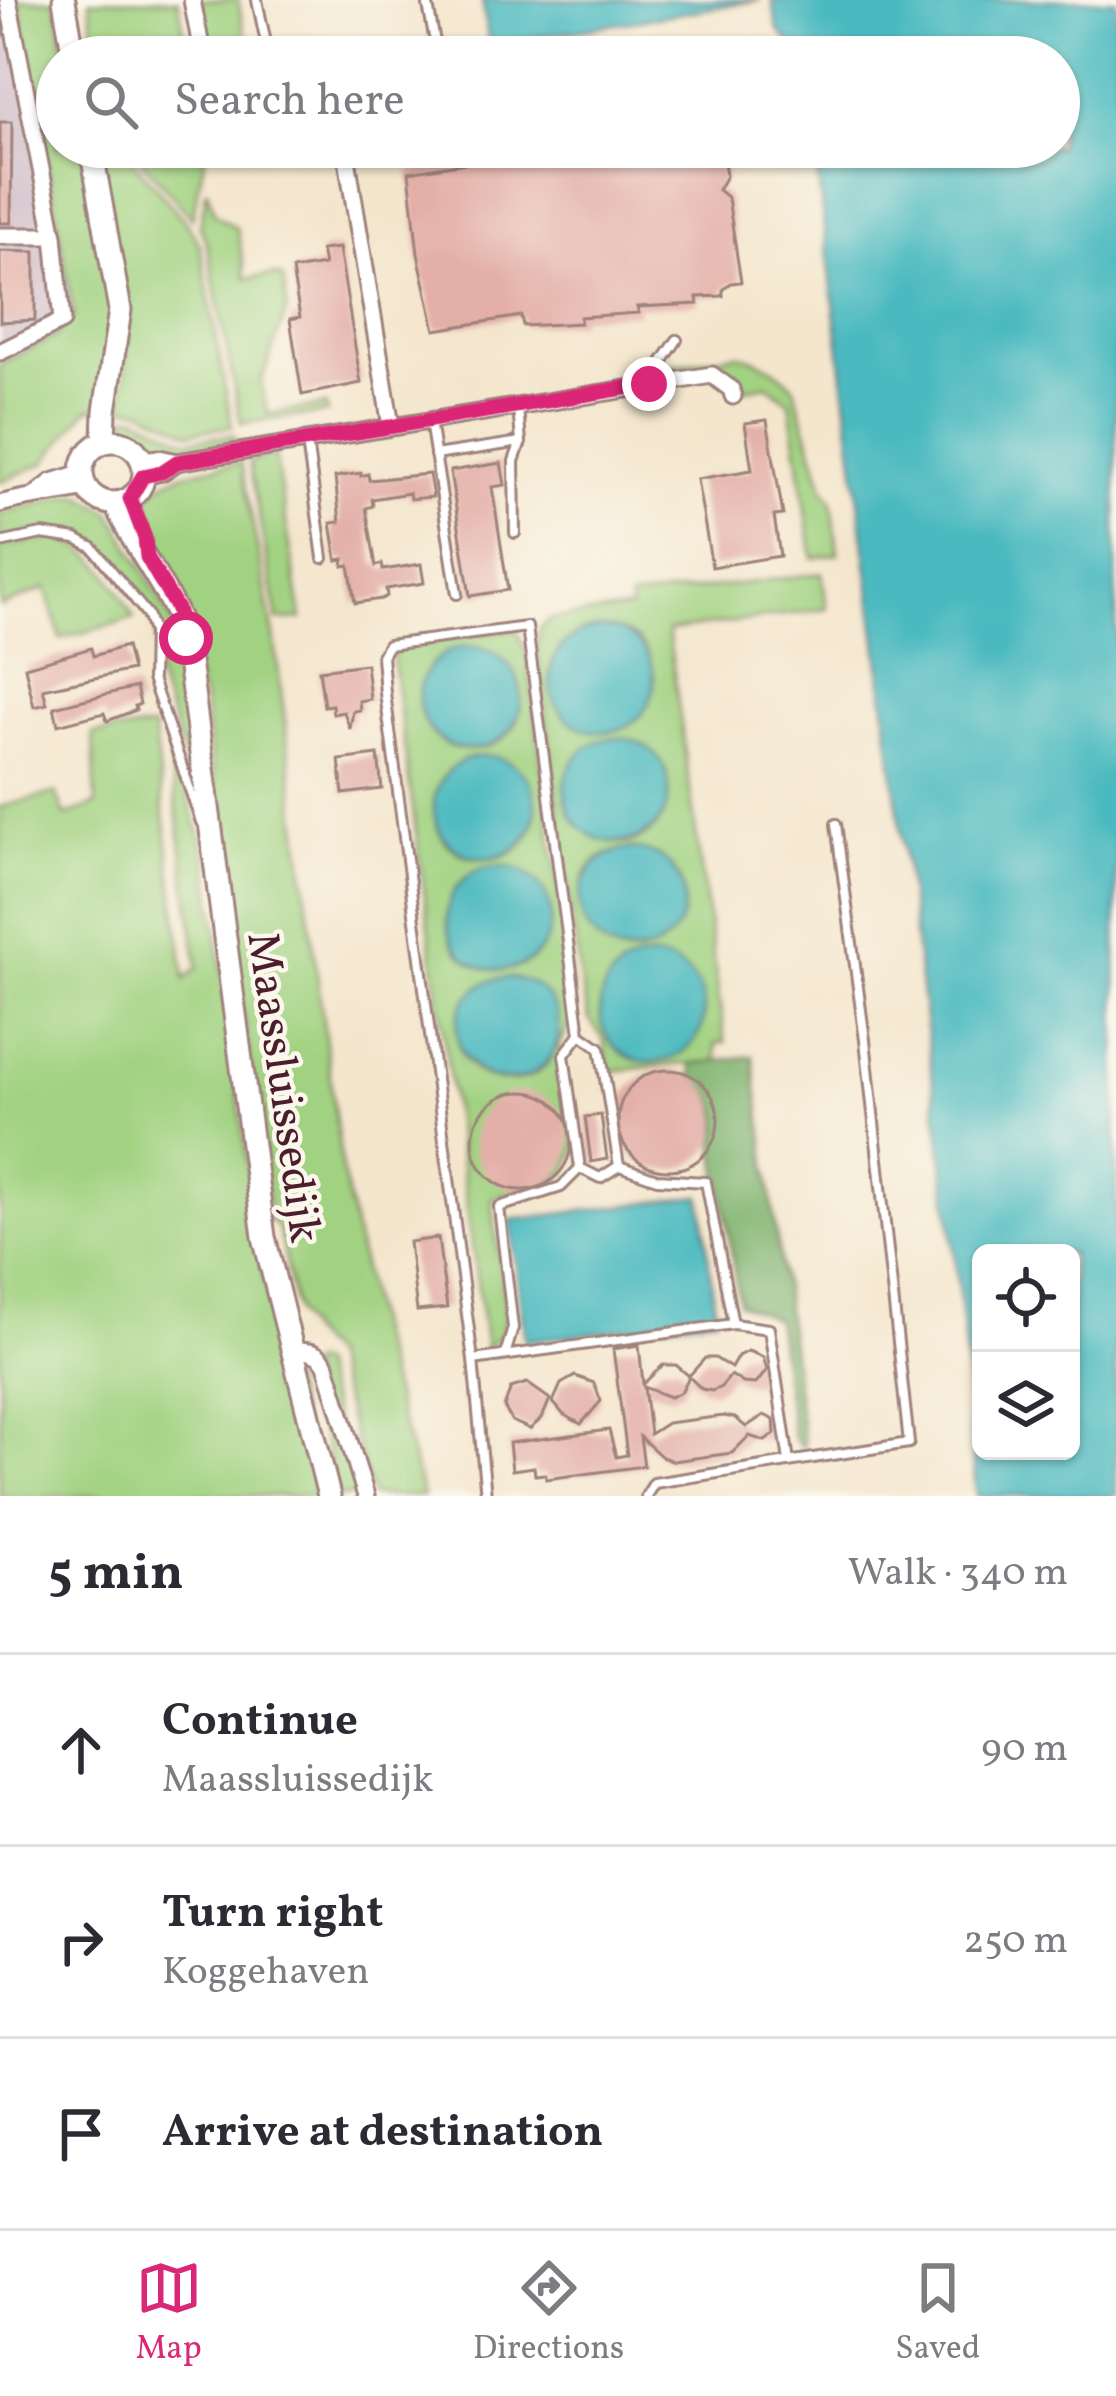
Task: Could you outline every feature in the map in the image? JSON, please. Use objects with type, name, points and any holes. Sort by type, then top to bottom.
[{"type":"street","points":[[6,0],[36,148]]},
{"type":"street","points":[[64,0],[70,36]]},
{"type":"street","points":[[191,0],[199,36]]},
{"type":"street","points":[[0,352],[62,321],[54,236],[40,168]]},
{"type":"street","points":[[95,168],[119,290],[120,330],[105,411],[112,442]]},
{"type":"street","points":[[348,168],[391,427]]},
{"type":"street","points":[[0,236],[54,236]]},
{"type":"street","points":[[142,468],[162,472],[177,462],[712,375],[733,396]]},
{"type":"street","points":[[112,442],[131,446],[142,468],[123,500],[102,501],[84,480],[86,456],[112,442]]},
{"type":"street","points":[[0,504],[38,493],[52,482],[84,480]]},
{"type":"street","name":"Maassluissedijk","points":[[123,500],[145,538],[147,557],[177,609],[186,638],[264,1238],[329,1496]]},
{"type":"street","points":[[292,1351],[320,1355],[326,1366],[366,1496]]},
{"type":"lane","points":[[257,0],[264,36]]},
{"type":"lane","points":[[427,0],[434,36]]},
{"type":"lane","points":[[649,384],[664,373],[662,362],[677,340]]},
{"type":"lane","points":[[515,533],[514,461],[521,442],[518,406]]},
{"type":"lane","points":[[430,420],[458,594]]},
{"type":"lane","points":[[307,440],[323,558]]},
{"type":"lane","points":[[436,455],[521,442]]},
{"type":"lane","name":"Maassluissedijk","points":[[0,543],[42,534],[76,538],[93,548],[147,614],[153,632],[152,679],[197,813],[203,826],[213,832]]},
{"type":"lane","points":[[486,1496],[473,1360],[385,693],[382,656],[388,646],[527,627],[580,1034],[564,1055],[580,1168]]},
{"type":"lane","points":[[646,1496],[654,1483],[909,1443],[836,824]]},
{"type":"lane","points":[[580,1034],[600,1048],[619,1166]]},
{"type":"lane","points":[[619,1166],[657,1179],[706,1182],[733,1324]]},
{"type":"lane","points":[[580,1168],[600,1178],[619,1166]]},
{"type":"lane","points":[[506,1355],[513,1328],[499,1207],[561,1187],[580,1168]]},
{"type":"lane","points":[[473,1360],[733,1324],[769,1329],[789,1461]]},
{"type":"shaded area","points":[[0,0],[28,0],[36,45],[36,168],[58,168],[84,318],[0,386]]},
{"type":"green space","points":[[19,0],[55,0],[62,36],[36,36],[36,97]]},
{"type":"green space","points":[[90,0],[178,0],[185,36],[94,36]]},
{"type":"green space","points":[[200,0],[238,0],[245,36],[207,36]]},
{"type":"green space","points":[[48,168],[87,168],[110,287],[111,324],[100,407],[88,409],[44,463],[0,482],[0,364],[55,337],[74,315]]},
{"type":"green space","points":[[101,168],[139,168],[200,245],[232,427],[190,432],[141,409],[123,407],[128,313]]},
{"type":"green space","points":[[148,168],[203,168],[192,218]]},
{"type":"green space","points":[[207,189],[215,214],[237,229],[246,278],[283,278],[287,309],[261,382],[268,414],[326,405],[327,413],[241,423],[200,226]]},
{"type":"green space","points":[[737,354],[768,366],[794,387],[832,501],[838,554],[813,558],[790,402],[767,385],[746,389],[714,369],[674,376],[673,365]]},
{"type":"green space","points":[[125,416],[137,416],[187,440],[233,435],[237,441],[159,454],[133,441]]},
{"type":"green space","points":[[275,454],[302,619],[278,620],[249,462]]},
{"type":"green space","points":[[241,463],[274,636],[342,1170],[377,1337],[423,1496],[372,1496],[330,1356],[296,1312],[278,1228],[270,1220],[203,697],[150,541],[146,500],[154,490],[188,472]]},
{"type":"green space","points":[[80,495],[111,512],[169,615],[183,660],[198,796],[157,678],[156,627],[109,559],[68,533],[46,531],[0,540],[0,514]]},
{"type":"green space","points":[[60,537],[97,561],[134,618],[61,639],[46,588],[0,607],[0,547]]},
{"type":"green space","points":[[822,573],[827,609],[668,631],[725,1042],[716,1044],[717,1061],[608,1071],[604,1040],[589,1019],[580,977],[537,646],[539,628],[551,619],[630,609],[630,599]],"holes":[[[586,630],[619,631],[633,637],[646,652],[653,672],[648,702],[628,725],[606,732],[584,727],[565,713],[553,693],[550,671],[560,649]],[[624,739],[646,749],[660,764],[667,783],[660,820],[632,842],[611,842],[590,833],[575,819],[568,802],[572,767],[601,742]],[[635,849],[649,854],[662,862],[679,885],[683,898],[677,926],[666,939],[641,953],[617,952],[598,939],[586,918],[581,895],[586,873],[604,856]],[[657,959],[679,968],[701,999],[697,1035],[686,1050],[669,1059],[647,1061],[626,1055],[611,1043],[603,1026],[606,990],[617,974],[634,963]]]},
{"type":"green space","points":[[516,629],[527,655],[575,1012],[560,1046],[576,1148],[567,1171],[546,1187],[492,1198],[506,1316],[500,1336],[486,1348],[393,662],[396,649]],"holes":[[[463,647],[486,650],[514,676],[519,712],[512,729],[498,742],[477,749],[455,748],[438,739],[426,724],[420,707],[421,688],[442,656]],[[482,756],[504,761],[531,789],[533,826],[509,854],[488,859],[465,856],[439,830],[437,794],[461,763]],[[506,866],[527,875],[541,889],[548,907],[545,943],[518,967],[497,970],[475,964],[459,952],[450,935],[452,897],[464,881],[482,870]],[[509,978],[531,985],[547,998],[556,1015],[554,1051],[544,1067],[529,1077],[507,1081],[485,1076],[460,1049],[461,1013],[470,996],[486,984]]]},
{"type":"green space","points":[[153,728],[185,979],[198,968],[167,736],[207,855],[260,1263],[320,1496],[0,1496],[0,807],[56,793],[65,816],[96,805],[93,734]]},
{"type":"green space","points":[[753,1056],[804,1446],[793,1437],[776,1319],[739,1303],[715,1146],[719,1117],[714,1100],[693,1079],[692,1064]]},
{"type":"green space","points":[[319,1365],[357,1496],[337,1496],[307,1366]]},
{"type":"water","points":[[482,0],[760,0],[543,36],[488,36]]},
{"type":"water","points":[[772,0],[1116,0],[1116,1496],[976,1496],[974,1460],[1080,1460],[1080,1244],[972,1244],[972,1436],[951,1225],[817,168],[1080,168],[1080,36],[784,36]]},
{"type":"water","points":[[602,628],[622,632],[639,643],[650,660],[654,680],[650,700],[639,717],[622,728],[602,732],[582,728],[565,717],[554,700],[550,680],[554,660],[565,643],[582,632]]},
{"type":"water","points":[[470,647],[490,650],[513,669],[521,698],[518,718],[499,741],[470,749],[450,746],[427,727],[419,698],[422,678],[441,655]]},
{"type":"water","points":[[617,738],[637,742],[660,761],[669,790],[665,810],[646,833],[617,842],[597,838],[574,819],[565,790],[569,770],[588,747]]},
{"type":"water","points":[[475,756],[495,756],[514,764],[528,778],[536,807],[533,827],[514,850],[495,858],[475,858],[456,850],[442,836],[434,817],[434,797],[442,778],[456,764]]},
{"type":"water","points":[[632,849],[652,853],[669,864],[680,881],[684,901],[680,921],[669,938],[652,949],[632,953],[612,949],[595,938],[584,921],[580,901],[584,881],[595,864],[612,853]]},
{"type":"water","points":[[499,866],[519,870],[536,881],[547,898],[551,918],[547,938],[536,955],[519,966],[499,970],[479,966],[462,955],[451,938],[447,918],[451,898],[462,881],[479,870]]},
{"type":"water","points":[[652,958],[672,962],[695,981],[704,1010],[700,1030],[681,1053],[652,1062],[632,1058],[609,1039],[600,1010],[604,990],[623,967]]},
{"type":"water","points":[[508,978],[537,986],[551,1000],[559,1029],[551,1058],[537,1072],[508,1080],[479,1072],[465,1058],[457,1029],[465,1000],[479,986]]},
{"type":"water","points":[[701,1196],[716,1317],[525,1341],[510,1220]]},
{"type":"building","points":[[0,122],[12,122],[11,223],[0,223]]},
{"type":"building","points":[[434,168],[725,168],[718,190],[728,198],[741,282],[731,283],[723,296],[697,297],[698,304],[637,307],[639,313],[580,317],[580,323],[523,326],[521,316],[435,330],[418,254],[409,172]]},
{"type":"building","points":[[339,248],[361,383],[302,395],[290,319],[300,317],[292,270],[324,265],[321,250]]},
{"type":"building","points":[[0,251],[35,252],[35,320],[0,322]]},
{"type":"building","points":[[767,420],[783,515],[774,516],[780,556],[712,567],[697,479],[752,470],[745,423]]},
{"type":"building","points":[[501,463],[505,485],[492,487],[508,590],[470,596],[450,471]]},
{"type":"building","points":[[368,474],[369,480],[429,474],[433,497],[410,499],[409,493],[372,499],[373,506],[366,508],[376,566],[382,564],[383,570],[421,564],[424,583],[386,589],[387,596],[381,599],[355,603],[349,565],[343,566],[344,559],[337,560],[331,523],[340,522],[335,477]]},
{"type":"building","points":[[126,646],[132,670],[43,689],[47,704],[34,707],[25,667],[91,648],[93,656]]},
{"type":"building","points":[[366,664],[370,699],[359,701],[360,710],[353,711],[350,729],[344,712],[333,714],[332,705],[324,706],[319,670]]},
{"type":"building","points":[[136,687],[140,704],[136,710],[107,721],[104,713],[58,725],[54,707]]},
{"type":"building","points":[[378,755],[382,789],[343,794],[339,760]]},
{"type":"building","points":[[668,1070],[687,1074],[703,1085],[714,1101],[718,1120],[714,1139],[703,1155],[687,1166],[668,1170],[649,1166],[633,1155],[622,1139],[618,1120],[622,1101],[633,1085],[649,1074]]},
{"type":"building","points":[[522,1092],[541,1095],[557,1106],[568,1122],[568,1160],[557,1176],[541,1187],[522,1190],[503,1187],[487,1176],[476,1160],[473,1141],[476,1122],[487,1106],[503,1095]]},
{"type":"building","points":[[601,1115],[607,1159],[591,1162],[585,1117]]},
{"type":"building","points":[[438,1238],[447,1308],[417,1311],[409,1242]]},
{"type":"building","points":[[639,1345],[643,1384],[663,1365],[676,1365],[689,1376],[705,1358],[731,1368],[748,1351],[763,1357],[767,1370],[756,1384],[731,1375],[712,1391],[689,1377],[681,1392],[670,1397],[644,1387],[650,1434],[667,1423],[724,1416],[746,1427],[764,1415],[774,1420],[775,1434],[765,1441],[749,1436],[732,1453],[673,1461],[640,1437],[644,1466],[546,1479],[545,1474],[535,1475],[534,1467],[512,1470],[509,1443],[609,1430],[616,1457],[627,1455],[613,1349]]},
{"type":"building","points":[[575,1376],[594,1383],[601,1401],[581,1424],[553,1402],[561,1384]]},
{"type":"building","points":[[527,1383],[550,1399],[542,1418],[530,1429],[512,1421],[504,1407],[511,1388]]},
{"type":"route","points":[[186,638],[177,609],[147,557],[130,498],[143,476],[177,462],[649,384]]}]
